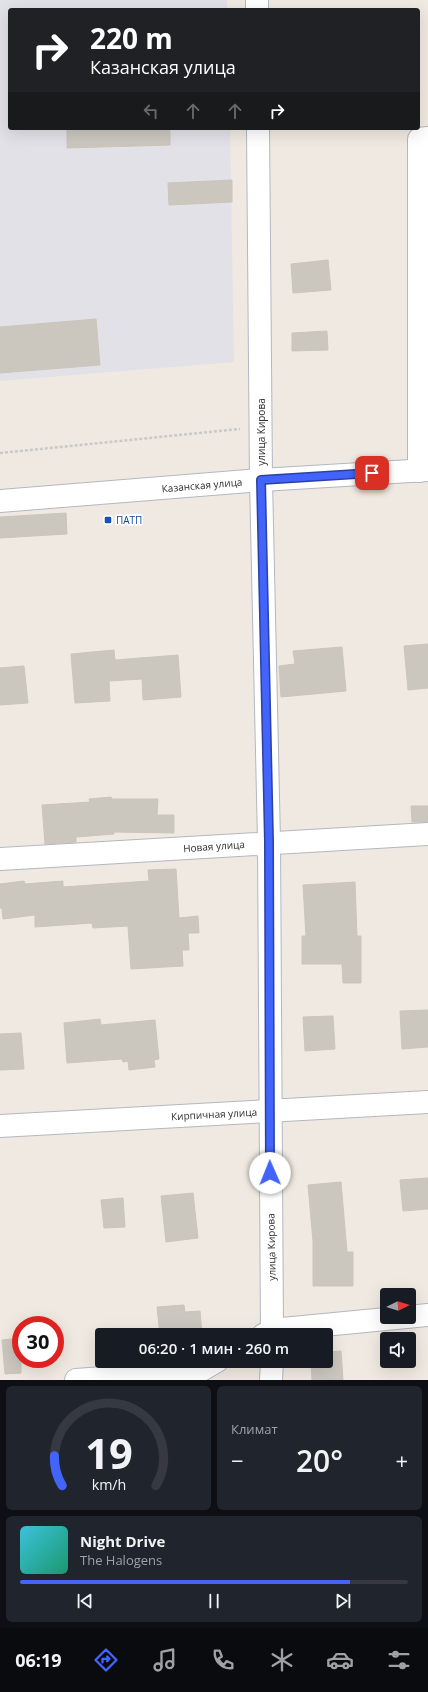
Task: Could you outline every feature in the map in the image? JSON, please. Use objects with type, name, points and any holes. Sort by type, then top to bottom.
[{"type":"street","name":"улица Кирова","points":[[258,130],[261,480],[269,842],[269,1328]]},
{"type":"street","points":[[424,470],[419,139],[428,138]]},
{"type":"street","name":"Казанская улица","points":[[0,501],[261,480],[424,470]]},
{"type":"street","name":"Новая улица","points":[[0,859],[269,842],[428,834]]},
{"type":"street","name":"Кирпичная улица","points":[[0,1126],[428,1102]]},
{"type":"street","points":[[313,1328],[428,1315]]},
{"type":"street","points":[[76,1380],[200,1371],[205,1368]]},
{"type":"street","points":[[271,1380],[272,1368]]},
{"type":"path","points":[[0,453],[261,427]]},
{"type":"shaded area","points":[[0,0],[227,0],[227,8],[8,8],[8,130],[230,130],[234,362],[0,381]]},
{"type":"building","points":[[67,130],[170,130],[170,145],[67,148]]},
{"type":"building","points":[[232,180],[232,202],[169,205],[168,183]]},
{"type":"building","points":[[328,260],[331,290],[293,293],[291,264]]},
{"type":"building","points":[[96,319],[100,365],[0,373],[0,327]]},
{"type":"building","points":[[327,331],[328,350],[292,351],[292,333]]},
{"type":"building","points":[[66,513],[67,534],[0,538],[0,517]]},
{"type":"building","points":[[428,644],[428,688],[408,690],[404,646]]},
{"type":"building","points":[[342,647],[346,691],[281,697],[279,666],[295,664],[293,651]]},
{"type":"building","points":[[114,650],[115,660],[178,655],[181,697],[143,700],[142,679],[109,681],[110,701],[75,703],[71,654]]},
{"type":"building","points":[[24,666],[28,703],[0,705],[0,668]]},
{"type":"building","points":[[111,797],[112,799],[158,799],[157,815],[174,815],[174,833],[114,832],[114,834],[76,837],[76,842],[45,844],[42,805],[90,802],[89,799]]},
{"type":"building","points":[[411,806],[428,806],[428,822],[412,822]]},
{"type":"building","points":[[176,869],[179,918],[198,916],[199,933],[188,933],[189,950],[182,950],[183,966],[131,969],[128,926],[93,928],[92,923],[35,927],[35,915],[3,919],[2,908],[0,908],[0,884],[24,881],[25,884],[63,881],[63,887],[149,881],[148,870]]},
{"type":"building","points":[[355,882],[357,936],[361,936],[361,983],[343,983],[342,964],[302,964],[302,936],[306,936],[303,885]]},
{"type":"building","points":[[428,1010],[428,1047],[402,1049],[400,1011]]},
{"type":"building","points":[[333,1016],[335,1049],[305,1051],[303,1017]]},
{"type":"building","points":[[100,1019],[101,1025],[155,1020],[159,1059],[154,1060],[155,1067],[129,1070],[128,1061],[123,1062],[122,1059],[67,1063],[64,1023]]},
{"type":"building","points":[[21,1033],[24,1069],[0,1070],[0,1034]]},
{"type":"building","points":[[428,1178],[428,1209],[403,1211],[400,1180]]},
{"type":"building","points":[[341,1182],[347,1252],[353,1252],[353,1286],[313,1286],[313,1241],[308,1185]]},
{"type":"building","points":[[193,1193],[198,1238],[166,1242],[161,1196]]},
{"type":"building","points":[[123,1198],[125,1227],[104,1228],[101,1200]]},
{"type":"building","points":[[184,1305],[185,1312],[200,1311],[201,1328],[159,1328],[157,1307]]},
{"type":"building","points":[[12,1339],[12,1368],[21,1368],[21,1373],[5,1374],[2,1340]]},
{"type":"building","points":[[341,1351],[343,1380],[312,1380],[311,1368],[333,1368],[333,1352]]},
{"type":"place","name":"ПАТП","points":[[108,520]]},
{"type":"route","points":[[270,1173],[269,842],[261,480],[372,473]]}]
